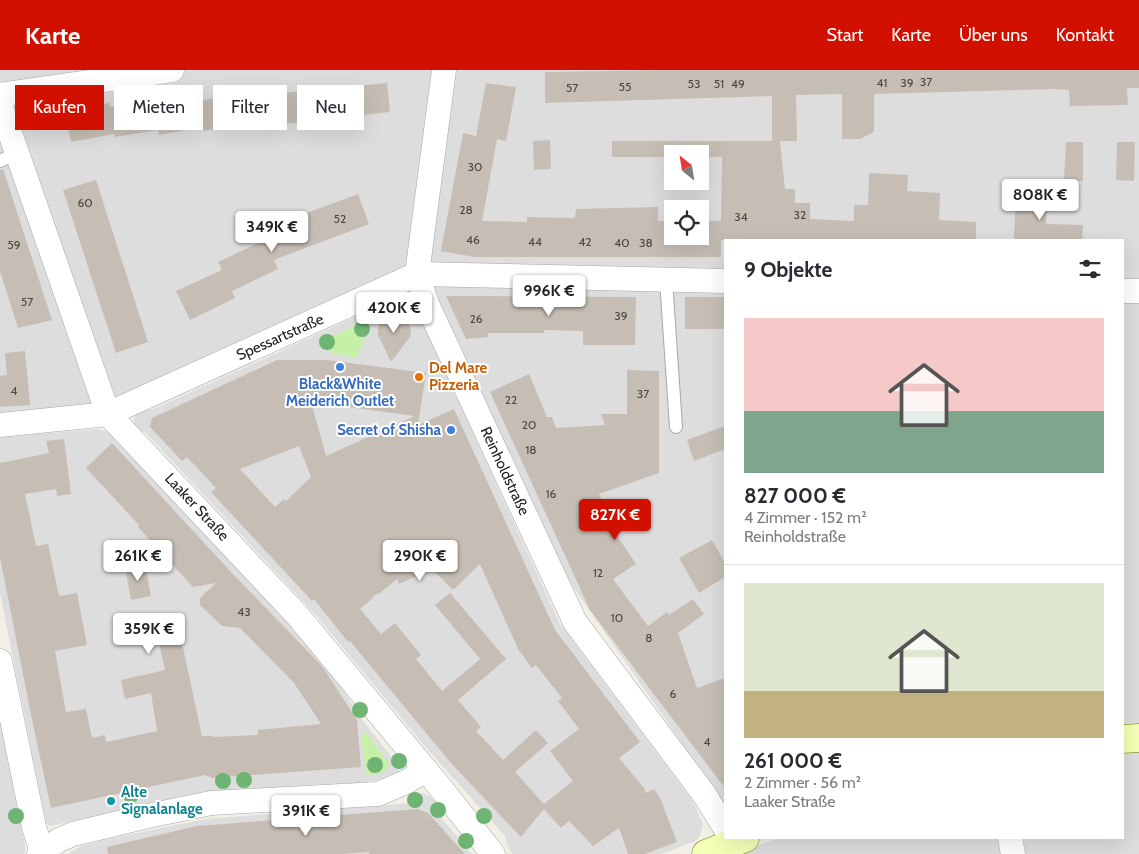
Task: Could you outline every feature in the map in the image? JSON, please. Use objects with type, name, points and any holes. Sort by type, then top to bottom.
[{"type":"main road","points":[[1124,739],[1139,738]]},
{"type":"main road","points":[[706,854],[729,839]]},
{"type":"street","points":[[0,95],[172,70]]},
{"type":"street","name":"Reinholdstraße","points":[[444,70],[417,274],[427,304],[575,622],[724,822]]},
{"type":"street","name":"Laaker Straße","points":[[0,104],[9,157],[108,414],[298,616],[493,854]]},
{"type":"street","name":"Spessartstraße","points":[[0,426],[108,414],[417,274],[724,281]]},
{"type":"street","points":[[1124,291],[1139,291]]},
{"type":"street","points":[[0,661],[41,853],[59,840],[73,834],[148,816],[211,804],[378,794],[406,782],[426,770]]},
{"type":"street","points":[[1010,839],[1013,854]]},
{"type":"lane","points":[[666,280],[676,427]]},
{"type":"shaded area","points":[[0,70],[1139,70],[1139,732],[1124,733],[1124,239],[724,239],[724,804],[567,578],[422,268],[117,402],[0,413]]},
{"type":"shaded area","points":[[403,291],[410,296],[420,316],[559,622],[693,801],[703,824],[700,836],[695,841],[662,854],[512,854],[506,837],[429,751],[315,614],[144,431],[139,433],[133,426],[135,413],[148,406],[151,410],[180,397],[390,301],[387,295]]},
{"type":"shaded area","points":[[98,429],[111,433],[325,662],[357,713],[400,768],[398,772],[377,780],[360,783],[224,792],[149,804],[50,826],[46,823],[0,593],[0,437]]},
{"type":"shaded area","points":[[0,716],[25,845],[25,852],[23,854],[0,854]]},
{"type":"shaded area","points":[[1139,752],[1139,854],[1026,854],[1022,839],[1124,839],[1124,753]]},
{"type":"shaded area","points":[[420,793],[428,795],[442,809],[438,814],[472,854],[68,854],[81,846],[103,840],[205,819],[412,803],[412,796]]},
{"type":"shaded area","points":[[775,839],[1001,839],[1005,854],[736,854]]},
{"type":"green space","points":[[363,322],[368,331],[356,358],[332,353],[322,341]]},
{"type":"green space","points":[[366,732],[388,762],[389,767],[380,774],[366,775],[361,735]]},
{"type":"building","points":[[667,70],[1139,70],[1139,88],[1127,88],[1128,105],[1070,106],[1069,90],[1057,89],[874,94],[874,132],[860,139],[842,139],[842,94],[796,95],[797,141],[780,141],[785,189],[795,189],[795,203],[810,203],[810,219],[854,221],[854,205],[868,205],[869,173],[908,175],[907,191],[940,193],[939,220],[976,222],[976,239],[724,239],[721,240],[721,257],[474,257],[441,251],[463,133],[476,136],[486,83],[516,87],[506,141],[497,139],[482,221],[527,222],[527,217],[575,218],[576,209],[658,207],[658,221],[664,221],[664,245],[709,245],[709,221],[721,221],[722,157],[709,157],[709,145],[664,145],[664,157],[612,157],[612,141],[772,141],[772,96],[545,103],[545,72]]},
{"type":"building","points":[[387,83],[390,112],[364,115],[364,85]]},
{"type":"building","points":[[297,91],[297,123],[287,124],[287,92]]},
{"type":"building","points":[[213,99],[213,129],[203,131],[203,100]]},
{"type":"building","points":[[109,103],[110,107],[114,106],[114,130],[158,130],[115,137],[114,134],[71,142],[69,130],[104,130],[104,104]]},
{"type":"building","points":[[158,130],[186,130],[159,135]]},
{"type":"building","points":[[550,140],[551,169],[534,170],[533,141]]},
{"type":"building","points":[[1066,142],[1083,142],[1083,181],[1064,180]]},
{"type":"building","points":[[1117,142],[1135,142],[1134,181],[1116,180]]},
{"type":"building","points":[[3,169],[52,320],[18,328],[0,271],[0,170]]},
{"type":"building","points":[[96,180],[148,342],[116,353],[63,190]]},
{"type":"building","points":[[1016,192],[1047,193],[1046,224],[1083,225],[1082,239],[1014,239]]},
{"type":"building","points":[[358,194],[369,224],[274,260],[278,269],[232,291],[235,298],[190,320],[176,291],[222,270],[218,262],[265,240],[261,230]]},
{"type":"building","points":[[446,296],[636,297],[635,345],[583,345],[583,331],[544,330],[544,333],[488,333],[488,337],[466,339]]},
{"type":"building","points":[[685,297],[724,297],[724,329],[685,329]]},
{"type":"building","points":[[395,313],[406,319],[411,329],[410,337],[391,362],[378,335],[378,327],[381,320],[387,315]]},
{"type":"building","points":[[25,351],[30,405],[0,407],[0,376],[7,375],[5,353]]},
{"type":"building","points":[[277,360],[327,360],[426,373],[418,425],[454,409],[555,630],[640,742],[619,758],[646,793],[654,789],[661,800],[677,842],[645,854],[628,854],[619,828],[593,846],[569,821],[561,828],[544,809],[521,837],[450,762],[314,599],[312,601],[211,492],[216,488],[187,457],[182,461],[150,427],[152,418]],"holes":[[[311,402],[415,416],[326,456]],[[299,446],[311,477],[286,501],[284,499],[275,507],[240,469]],[[480,564],[518,649],[532,668],[536,665],[562,698],[558,701],[579,729],[550,751],[573,781],[544,804],[515,772],[548,743],[536,730],[503,760],[476,731],[481,727],[458,700],[506,659],[450,593],[435,605],[480,659],[442,691],[416,659],[421,655],[395,623],[381,634],[360,609],[373,596],[380,593],[397,579],[399,584],[432,569],[453,590]]]},
{"type":"building","points":[[627,370],[659,371],[659,473],[599,494],[611,521],[608,522],[636,564],[613,579],[648,626],[667,612],[669,615],[693,599],[704,614],[678,633],[697,688],[724,678],[724,787],[590,610],[490,392],[529,374],[547,417],[552,417],[556,428],[605,425],[601,414],[627,414]]},
{"type":"building","points":[[724,426],[724,449],[694,461],[687,440]]},
{"type":"building","points":[[64,439],[71,494],[57,496],[56,489],[25,494],[36,546],[48,544],[59,596],[77,593],[87,645],[55,651],[66,712],[86,709],[92,738],[105,735],[106,742],[157,731],[151,693],[125,699],[121,680],[165,670],[158,638],[180,634],[202,736],[258,735],[258,730],[321,724],[294,683],[240,628],[222,626],[200,605],[200,598],[216,583],[193,587],[86,468],[112,443],[230,571],[322,666],[357,720],[361,767],[213,778],[205,775],[51,808],[0,557],[0,463],[49,453],[46,441]]},
{"type":"building","points":[[712,540],[724,561],[724,578],[699,593],[679,558]]},
{"type":"building","points":[[145,564],[151,596],[131,600],[125,568]]},
{"type":"building","points":[[418,809],[428,813],[465,854],[369,854],[369,852],[342,854],[108,854],[107,847],[197,826]]},
{"type":"place","name":"Black&White Meiderich Outlet","points":[[340,367]]},
{"type":"place","name":"Del Mare Pizzeria","points":[[419,377]]},
{"type":"place","name":"Secret of Shisha","points":[[451,430]]},
{"type":"place","name":"Alte Signalanlage","points":[[111,801]]}]
